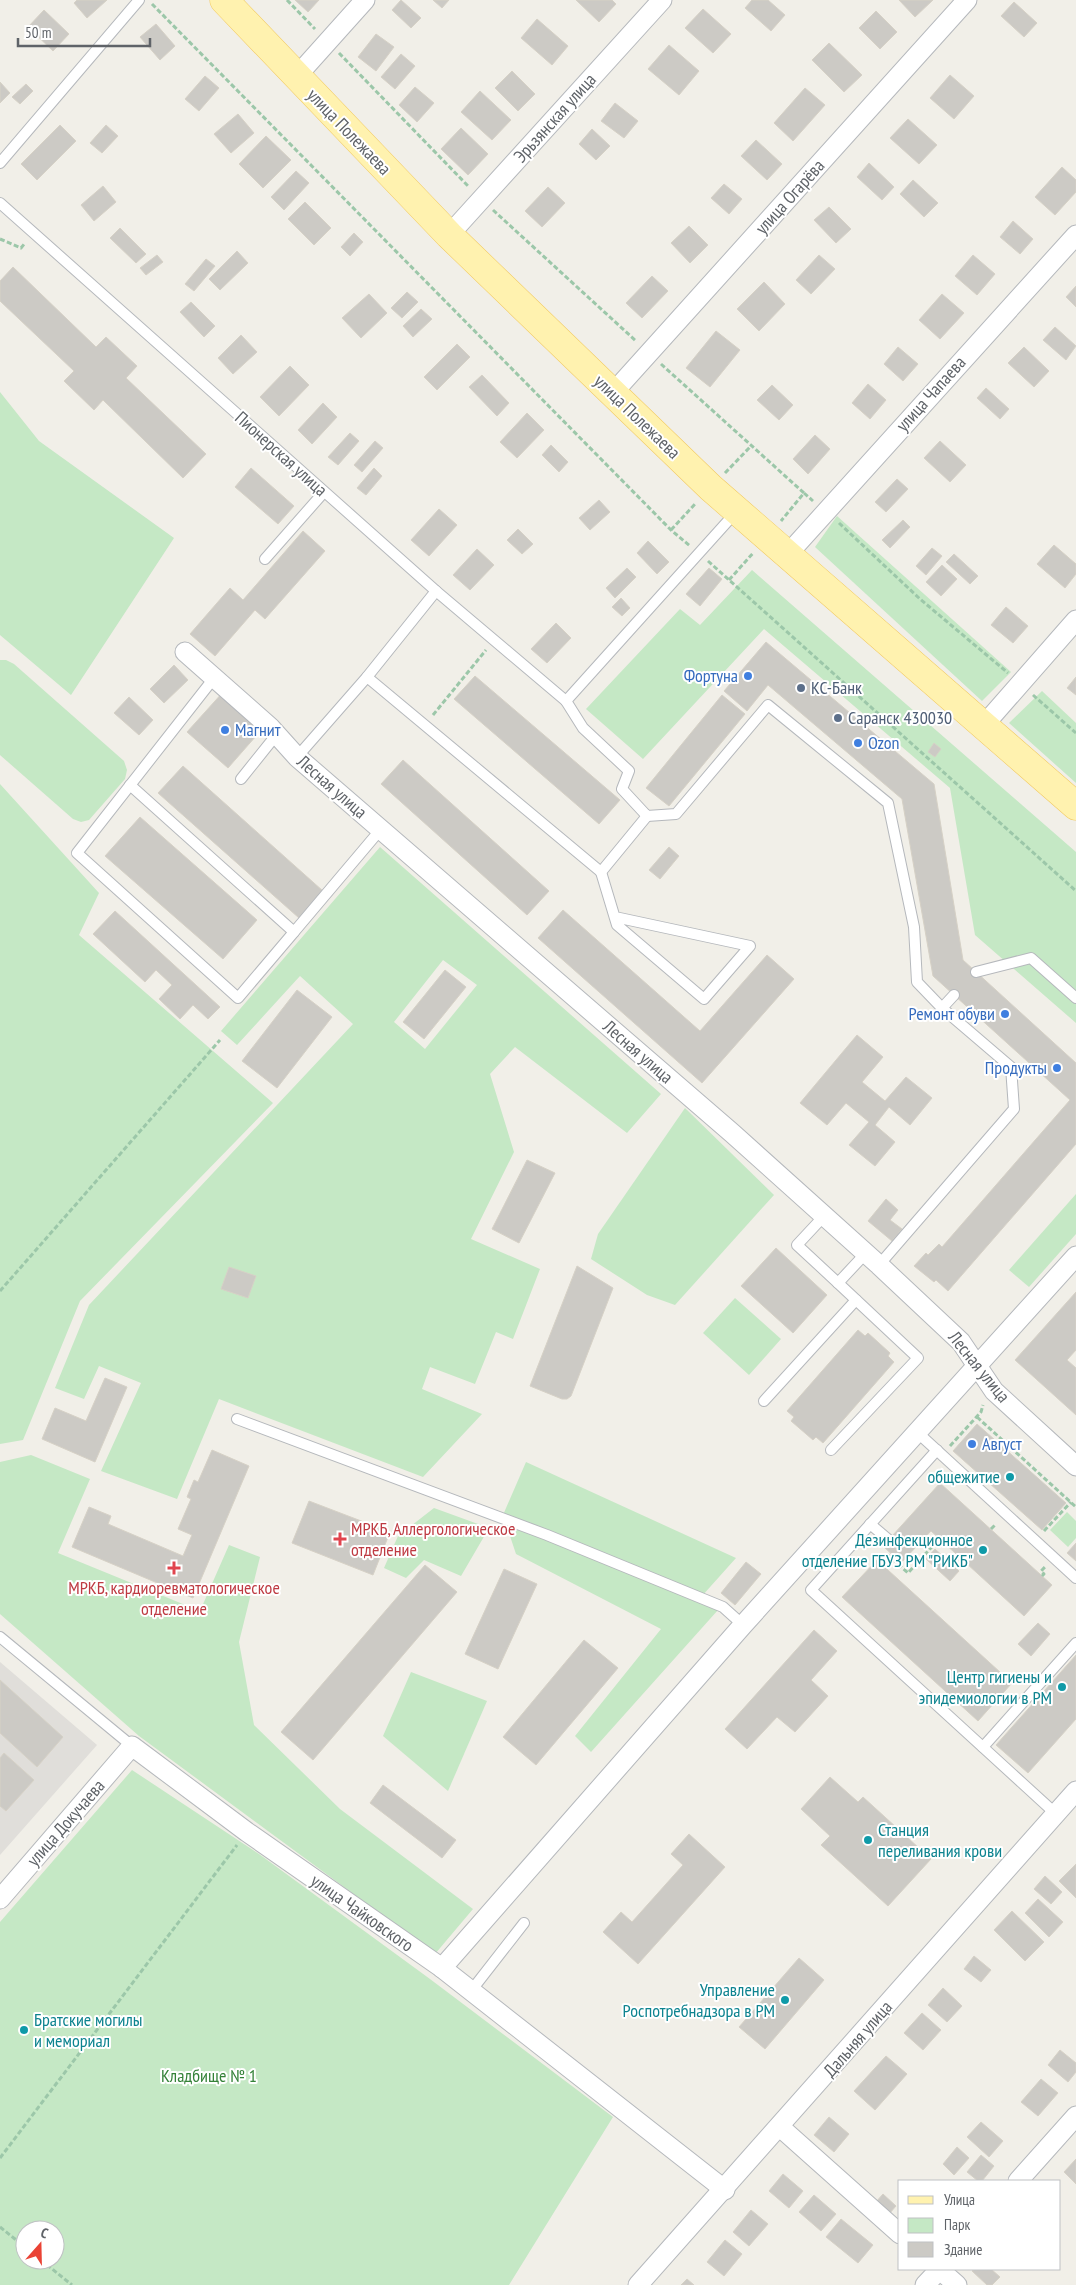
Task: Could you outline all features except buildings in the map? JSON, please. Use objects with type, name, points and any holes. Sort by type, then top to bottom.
[{"type":"main road","name":"улица Полежаева","points":[[224,0],[448,235],[612,394],[766,538],[1076,806]]},
{"type":"street","points":[[296,76],[365,0]]},
{"type":"street","name":"Эрьзянская улица","points":[[448,235],[662,0]]},
{"type":"street","name":"улица Огарёва","points":[[612,394],[968,0]]},
{"type":"street","name":"улица Чапаева","points":[[787,556],[825,511],[1076,235]]},
{"type":"street","points":[[984,725],[1076,620]]},
{"type":"street","name":"Лесная улица","points":[[185,652],[277,734],[297,757],[732,1133],[873,1259],[962,1342],[977,1368],[994,1391],[1076,1466]]},
{"type":"street","points":[[442,1968],[743,1625],[977,1368],[1076,1256]]},
{"type":"street","name":"улица Чайковского","points":[[132,1746],[246,1832],[442,1968],[724,2190]]},
{"type":"street","name":"улица Докучаева","points":[[0,1899],[132,1746]]},
{"type":"street","name":"Дальняя улица","points":[[638,2285],[1076,1791]]},
{"type":"street","points":[[1019,2180],[1076,2116]]},
{"type":"street","points":[[780,2127],[898,2232]]},
{"type":"street","points":[[925,2285],[938,2270]]},
{"type":"street","points":[[940,2270],[957,2285]]},
{"type":"lane","points":[[0,163],[139,0]]},
{"type":"lane","name":"Пионерская улица","points":[[0,203],[436,591],[566,700],[583,728],[629,771],[622,789],[647,816]]},
{"type":"lane","points":[[265,559],[324,492]]},
{"type":"lane","points":[[566,700],[737,511]]},
{"type":"lane","points":[[297,757],[367,677],[436,591]]},
{"type":"lane","points":[[367,677],[601,872],[617,925],[704,999],[750,946],[615,917]]},
{"type":"lane","points":[[214,678],[77,853],[238,998],[381,830]]},
{"type":"lane","points":[[601,872],[647,816],[676,814],[768,705],[888,803],[914,927],[917,982],[942,1008],[1011,1067],[1014,1109],[873,1259],[838,1283]]},
{"type":"lane","points":[[241,779],[277,734]]},
{"type":"lane","points":[[130,785],[294,932]]},
{"type":"lane","points":[[976,972],[1032,958],[1076,998]]},
{"type":"lane","points":[[942,1008],[954,995]]},
{"type":"lane","points":[[824,1216],[797,1245],[918,1358],[831,1450]]},
{"type":"lane","points":[[764,1400],[856,1300]]},
{"type":"lane","points":[[237,1419],[547,1535],[723,1607],[743,1625]]},
{"type":"lane","points":[[918,1433],[1076,1578]]},
{"type":"lane","points":[[940,1452],[870,1524],[811,1590],[1056,1814]]},
{"type":"lane","points":[[870,1524],[888,1539]]},
{"type":"lane","name":"улица Чайковского","points":[[0,1637],[132,1746]]},
{"type":"lane","points":[[983,1747],[1076,1643]]},
{"type":"lane","points":[[471,1991],[524,1923]]},
{"type":"path","points":[[148,0],[664,522],[1076,891]]},
{"type":"path","points":[[287,0],[481,199],[920,599],[1076,733]]},
{"type":"path","points":[[0,239],[21,248],[34,234]]},
{"type":"path","points":[[730,580],[804,493]]},
{"type":"path","points":[[424,725],[494,640]]},
{"type":"path","points":[[0,1291],[220,1040]]},
{"type":"path","points":[[940,1452],[977,1417],[981,1412],[985,1399]]},
{"type":"path","points":[[977,1417],[1076,1507]]},
{"type":"path","points":[[1036,1541],[1070,1502]]},
{"type":"path","points":[[991,1529],[996,1524]]},
{"type":"path","points":[[888,1539],[879,1546],[908,1572],[939,1539]]},
{"type":"path","points":[[1041,1571],[1044,1574],[1042,1576]]},
{"type":"path","points":[[0,2158],[246,1832]]},
{"type":"path","points":[[0,2227],[15,2239]]},
{"type":"path","points":[[53,2270],[72,2285]]},
{"type":"shaded area","points":[[0,1662],[97,1745],[0,1855]]},
{"type":"green space","points":[[0,392],[39,441],[174,538],[71,695],[0,635]]},
{"type":"green space","points":[[837,516],[1011,672],[982,701],[815,547]]},
{"type":"green space","points":[[752,570],[1076,852],[1076,1023],[975,935],[950,788],[764,629],[643,759],[586,709],[680,609],[700,625]]},
{"type":"green space","points":[[0,660],[6,660],[14,664],[124,761],[127,770],[125,779],[89,820],[81,822],[73,819],[0,755]]},
{"type":"green space","points":[[1042,691],[1076,723],[1076,783],[1009,723]]},
{"type":"green space","points":[[0,784],[99,893],[79,935],[273,1103],[80,1301],[23,1440],[0,1444]]},
{"type":"green space","points":[[380,847],[661,1094],[627,1133],[515,1047],[490,1074],[514,1152],[471,1239],[540,1269],[513,1339],[496,1332],[475,1384],[430,1367],[422,1389],[482,1414],[423,1477],[219,1399],[177,1499],[101,1471],[141,1383],[99,1366],[84,1399],[55,1388],[89,1305],[353,1024],[300,976],[237,1045],[221,1031]],"holes":[[[443,960],[477,985],[425,1049],[394,1022]]]},
{"type":"green space","points":[[685,1108],[774,1195],[675,1305],[647,1295],[591,1259],[598,1234]]},
{"type":"green space","points":[[1076,1194],[1076,1234],[1029,1287],[1009,1270]]},
{"type":"green space","points":[[735,1298],[781,1339],[749,1375],[703,1333]]},
{"type":"green space","points":[[31,1455],[90,1479],[58,1553],[200,1611],[229,1545],[260,1557],[239,1642],[254,1725],[340,1809],[473,1909],[435,1954],[139,1736],[0,1614],[0,1462]]},
{"type":"green space","points":[[526,1462],[736,1558],[702,1596],[718,1610],[591,1752],[575,1736],[661,1629],[516,1554],[503,1515]]},
{"type":"green space","points":[[434,1508],[489,1528],[461,1576],[424,1560],[406,1578],[384,1568],[398,1536]]},
{"type":"green space","points":[[1067,1512],[1076,1521],[1076,1538],[1068,1547],[1050,1530]]},
{"type":"green space","points":[[411,1672],[487,1701],[448,1791],[383,1736]]},
{"type":"green space","name":"Кладбище № 1","points":[[132,1770],[259,1854],[430,1979],[613,2117],[509,2285],[0,2285],[0,1922]]},
{"type":"place","name":"Фортуна","points":[[748,676]]},
{"type":"place","name":"КС-Банк","points":[[801,688]]},
{"type":"place","name":"Саранск 430030","points":[[838,718]]},
{"type":"place","name":"Магнит","points":[[225,730]]},
{"type":"place","name":"Ozon","points":[[858,743]]},
{"type":"place","name":"Ремонт обуви","points":[[1005,1014]]},
{"type":"place","name":"Продукты","points":[[1057,1068]]},
{"type":"place","name":"Август","points":[[972,1444]]},
{"type":"place","name":"общежитие","points":[[1010,1477]]},
{"type":"place","name":"МРКБ, Аллергологическое отделение","points":[[340,1539]]},
{"type":"place","name":"Дезинфекционное отделение ГБУЗ РМ \"РИКБ\"","points":[[983,1550]]},
{"type":"place","name":"МРКБ, кардиоревматологическое отделение","points":[[174,1568]]},
{"type":"place","name":"Центр гигиены и эпидемиологии в РМ","points":[[1062,1687]]},
{"type":"place","name":"Станция переливания крови","points":[[868,1840]]},
{"type":"place","name":"Управление Роспотребнадзора в РМ","points":[[785,2000]]},
{"type":"place","name":"Братские могилы и мемориал","points":[[24,2030]]}]
